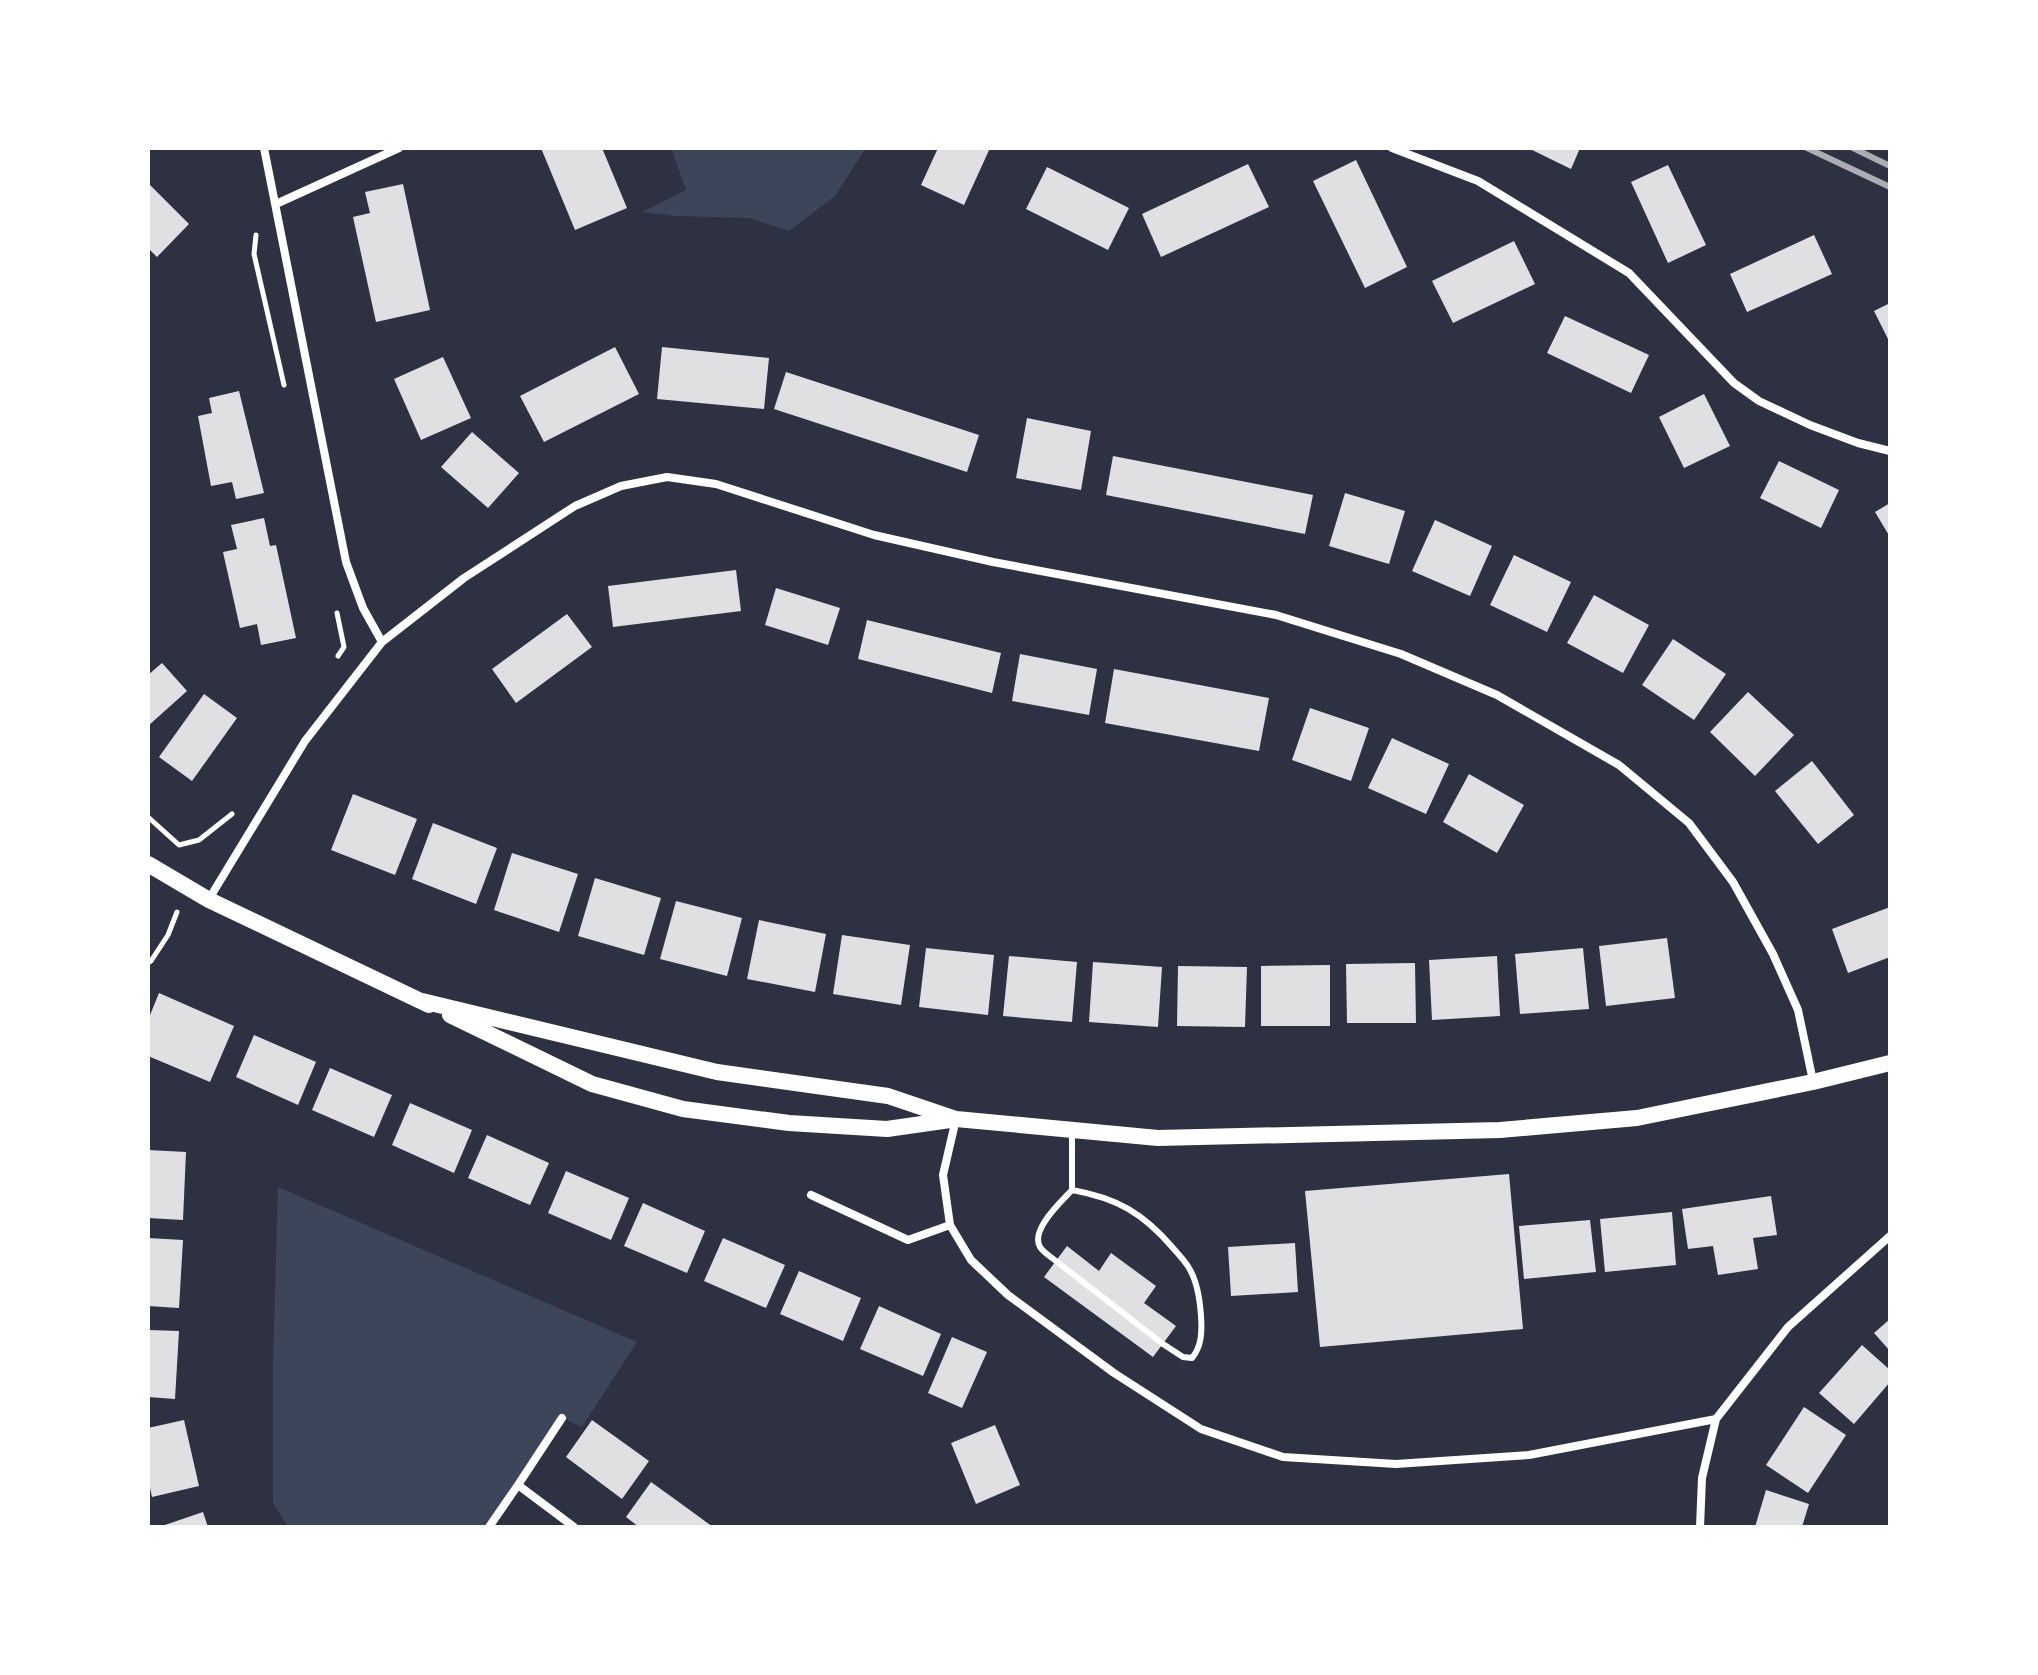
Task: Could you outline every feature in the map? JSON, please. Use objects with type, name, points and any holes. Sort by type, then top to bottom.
[{"type":"main road","points":[[148,864],[209,900],[592,1084],[683,1109],[789,1123],[887,1129],[956,1119]]},
{"type":"main road","points":[[422,1001],[717,1072],[888,1096],[956,1119],[1158,1138],[1500,1130],[1637,1118],[1890,1063]]},
{"type":"main road","points":[[1871,1069],[1890,1070]]},
{"type":"street","points":[[264,148],[346,562],[363,608],[382,642]]},
{"type":"street","points":[[276,204],[399,148]]},
{"type":"street","points":[[1392,148],[1478,181],[1629,273],[1734,383],[1759,401],[1834,434],[1890,451]]},
{"type":"street","points":[[209,900],[305,741],[382,642],[464,578],[575,506],[621,486],[667,477],[716,484],[874,535],[993,562],[1276,615],[1401,654],[1497,695],[1619,765],[1689,823],[1733,882],[1773,954],[1798,1010],[1813,1082]]},
{"type":"street","points":[[956,1119],[943,1175],[950,1225],[971,1260],[1008,1295],[1114,1373],[1201,1429],[1283,1457],[1396,1464],[1529,1455],[1716,1419]]},
{"type":"street","points":[[811,1195],[908,1240],[950,1225]]},
{"type":"street","points":[[1700,1527],[1702,1478],[1716,1419],[1788,1327],[1890,1236]]},
{"type":"street","points":[[489,1527],[562,1418]]},
{"type":"street","points":[[518,1485],[574,1527]]},
{"type":"lane","points":[[1072,1130],[1072,1190],[1043,1225],[1038,1237],[1040,1247],[1163,1344],[1183,1357],[1192,1358],[1199,1350],[1202,1331],[1200,1302],[1190,1269],[1163,1236],[1137,1213],[1100,1195],[1072,1190]]},
{"type":"path","points":[[257,227],[254,254],[287,398]]},
{"type":"path","points":[[336,605],[344,647],[336,659]]},
{"type":"path","points":[[148,817],[179,845],[199,840],[235,811]]},
{"type":"path","points":[[148,963],[168,935],[187,887]]},
{"type":"shaded area","points":[[671,148],[866,148],[835,196],[789,231],[749,218],[642,212],[686,190]]},
{"type":"shaded area","points":[[278,1187],[637,1342],[582,1427],[563,1418],[489,1527],[288,1527],[273,1503]]},
{"type":"building","points":[[541,148],[602,148],[627,208],[575,230]]},
{"type":"building","points":[[938,148],[990,148],[964,205],[921,185]]},
{"type":"building","points":[[1528,148],[1580,148],[1571,169]]},
{"type":"building","points":[[1356,160],[1407,267],[1365,288],[1313,181]]},
{"type":"building","points":[[1248,164],[1269,207],[1161,257],[1142,214]]},
{"type":"building","points":[[1668,165],[1706,245],[1668,263],[1631,182]]},
{"type":"building","points":[[1047,167],[1129,208],[1108,250],[1026,209]]},
{"type":"building","points":[[148,183],[189,224],[157,257],[148,248]]},
{"type":"building","points":[[403,184],[430,310],[376,322],[353,217],[370,213],[365,192]]},
{"type":"building","points":[[1814,235],[1832,274],[1747,312],[1730,274]]},
{"type":"building","points":[[1514,241],[1535,284],[1453,323],[1432,281]]},
{"type":"building","points":[[1890,303],[1890,343],[1874,311]]},
{"type":"building","points":[[1565,316],[1649,355],[1631,393],[1547,353]]},
{"type":"building","points":[[615,347],[639,394],[544,442],[520,396]]},
{"type":"building","points":[[662,347],[769,358],[764,409],[657,399]]},
{"type":"building","points":[[443,357],[471,418],[421,440],[394,379]]},
{"type":"building","points":[[786,372],[979,435],[967,472],[774,409]]},
{"type":"building","points":[[239,391],[264,493],[236,499],[232,482],[211,486],[198,416],[212,413],[209,398]]},
{"type":"building","points":[[1704,394],[1730,446],[1684,468],[1659,417]]},
{"type":"building","points":[[1027,418],[1091,431],[1081,490],[1016,478]]},
{"type":"building","points":[[472,432],[519,473],[488,508],[441,467]]},
{"type":"building","points":[[1113,456],[1313,495],[1305,534],[1106,495]]},
{"type":"building","points":[[1779,461],[1839,490],[1821,528],[1760,498]]},
{"type":"building","points":[[1345,493],[1405,511],[1389,564],[1329,546]]},
{"type":"building","points":[[1890,503],[1890,537],[1875,512]]},
{"type":"building","points":[[264,518],[270,546],[276,545],[296,638],[261,645],[257,624],[240,628],[223,552],[237,549],[231,525]]},
{"type":"building","points":[[1435,520],[1492,546],[1470,596],[1412,571]]},
{"type":"building","points":[[1514,555],[1571,582],[1547,632],[1490,605]]},
{"type":"building","points":[[736,570],[741,611],[613,627],[608,586]]},
{"type":"building","points":[[776,588],[840,608],[828,645],[765,625]]},
{"type":"building","points":[[1594,595],[1649,625],[1623,673],[1567,643]]},
{"type":"building","points":[[567,614],[592,647],[516,703],[492,669]]},
{"type":"building","points":[[867,620],[1001,653],[992,693],[858,659]]},
{"type":"building","points":[[1673,639],[1726,674],[1694,720],[1642,685]]},
{"type":"building","points":[[1020,654],[1097,669],[1089,715],[1012,701]]},
{"type":"building","points":[[162,663],[187,691],[148,726],[148,675]]},
{"type":"building","points":[[1114,669],[1269,698],[1259,751],[1105,723]]},
{"type":"building","points":[[1748,692],[1794,735],[1755,776],[1710,732]]},
{"type":"building","points":[[204,694],[237,718],[192,781],[159,757]]},
{"type":"building","points":[[1310,708],[1369,728],[1351,781],[1292,760]]},
{"type":"building","points":[[1392,738],[1449,764],[1426,814],[1368,788]]},
{"type":"building","points":[[1812,761],[1854,815],[1818,844],[1775,791]]},
{"type":"building","points":[[1469,774],[1524,805],[1497,853],[1443,822]]},
{"type":"building","points":[[353,794],[417,819],[395,875],[331,850]]},
{"type":"building","points":[[433,823],[497,848],[476,904],[412,879]]},
{"type":"building","points":[[512,853],[578,874],[559,932],[494,910]]},
{"type":"building","points":[[595,878],[661,898],[644,955],[578,936]]},
{"type":"building","points":[[676,901],[742,918],[727,976],[660,959]]},
{"type":"building","points":[[1890,907],[1890,957],[1848,973],[1832,929]]},
{"type":"building","points":[[759,920],[826,934],[815,992],[747,979]]},
{"type":"building","points":[[842,935],[910,945],[901,1005],[833,994]]},
{"type":"building","points":[[1667,938],[1675,998],[1606,1006],[1599,946]]},
{"type":"building","points":[[926,948],[994,955],[988,1015],[919,1007]]},
{"type":"building","points":[[1583,948],[1589,1009],[1520,1014],[1515,954]]},
{"type":"building","points":[[1009,956],[1077,962],[1072,1022],[1003,1016]]},
{"type":"building","points":[[1497,956],[1500,1016],[1432,1020],[1429,960]]},
{"type":"building","points":[[1093,962],[1162,967],[1158,1027],[1089,1022]]},
{"type":"building","points":[[1415,963],[1416,1023],[1347,1023],[1346,964]]},
{"type":"building","points":[[1330,965],[1330,1026],[1261,1026],[1261,966]]},
{"type":"building","points":[[1178,966],[1247,967],[1245,1027],[1177,1026]]},
{"type":"building","points":[[159,993],[234,1026],[210,1082],[148,1056],[148,1020]]},
{"type":"building","points":[[254,1035],[316,1062],[298,1105],[236,1077]]},
{"type":"building","points":[[330,1068],[392,1095],[374,1137],[312,1110]]},
{"type":"building","points":[[410,1103],[472,1130],[454,1173],[392,1145]]},
{"type":"building","points":[[487,1135],[549,1163],[530,1205],[468,1178]]},
{"type":"building","points":[[148,1150],[186,1152],[183,1220],[148,1218]]},
{"type":"building","points":[[566,1171],[629,1198],[611,1240],[548,1213]]},
{"type":"building","points":[[1509,1174],[1523,1329],[1320,1347],[1305,1191]]},
{"type":"building","points":[[1771,1196],[1777,1235],[1753,1238],[1758,1269],[1718,1275],[1713,1246],[1688,1249],[1682,1209]]},
{"type":"building","points":[[643,1203],[705,1231],[687,1273],[624,1246]]},
{"type":"building","points":[[1672,1212],[1676,1265],[1605,1272],[1600,1219]]},
{"type":"building","points":[[1590,1220],[1596,1272],[1524,1279],[1519,1226]]},
{"type":"building","points":[[148,1238],[183,1240],[179,1308],[148,1306]]},
{"type":"building","points":[[723,1238],[785,1265],[766,1308],[704,1281]]},
{"type":"building","points":[[1295,1243],[1298,1292],[1231,1296],[1228,1247]]},
{"type":"building","points":[[1067,1246],[1099,1271],[1111,1253],[1156,1286],[1144,1303],[1176,1326],[1153,1357],[1044,1277]]},
{"type":"building","points":[[799,1271],[861,1298],[843,1341],[780,1314]]},
{"type":"building","points":[[879,1306],[941,1334],[923,1376],[860,1349]]},
{"type":"building","points":[[1890,1319],[1890,1351],[1874,1333]]},
{"type":"building","points":[[148,1330],[179,1331],[175,1399],[148,1397]]},
{"type":"building","points":[[952,1337],[987,1352],[962,1408],[928,1393]]},
{"type":"building","points":[[1862,1345],[1890,1370],[1890,1382],[1854,1424],[1819,1393]]},
{"type":"building","points":[[1804,1407],[1846,1435],[1808,1493],[1766,1465]]},
{"type":"building","points":[[184,1420],[199,1486],[152,1497],[148,1479],[148,1428]]},
{"type":"building","points":[[592,1420],[649,1461],[622,1499],[566,1457]]},
{"type":"building","points":[[995,1425],[1020,1485],[976,1504],[951,1443]]},
{"type":"building","points":[[651,1482],[713,1527],[639,1527],[626,1517]]},
{"type":"building","points":[[1766,1490],[1809,1504],[1802,1527],[1755,1527]]},
{"type":"building","points":[[203,1512],[208,1527],[159,1527]]},
{"type":"railway","points":[[1807,148],[1890,187]]},
{"type":"railway","points":[[1853,148],[1890,166]]}]
